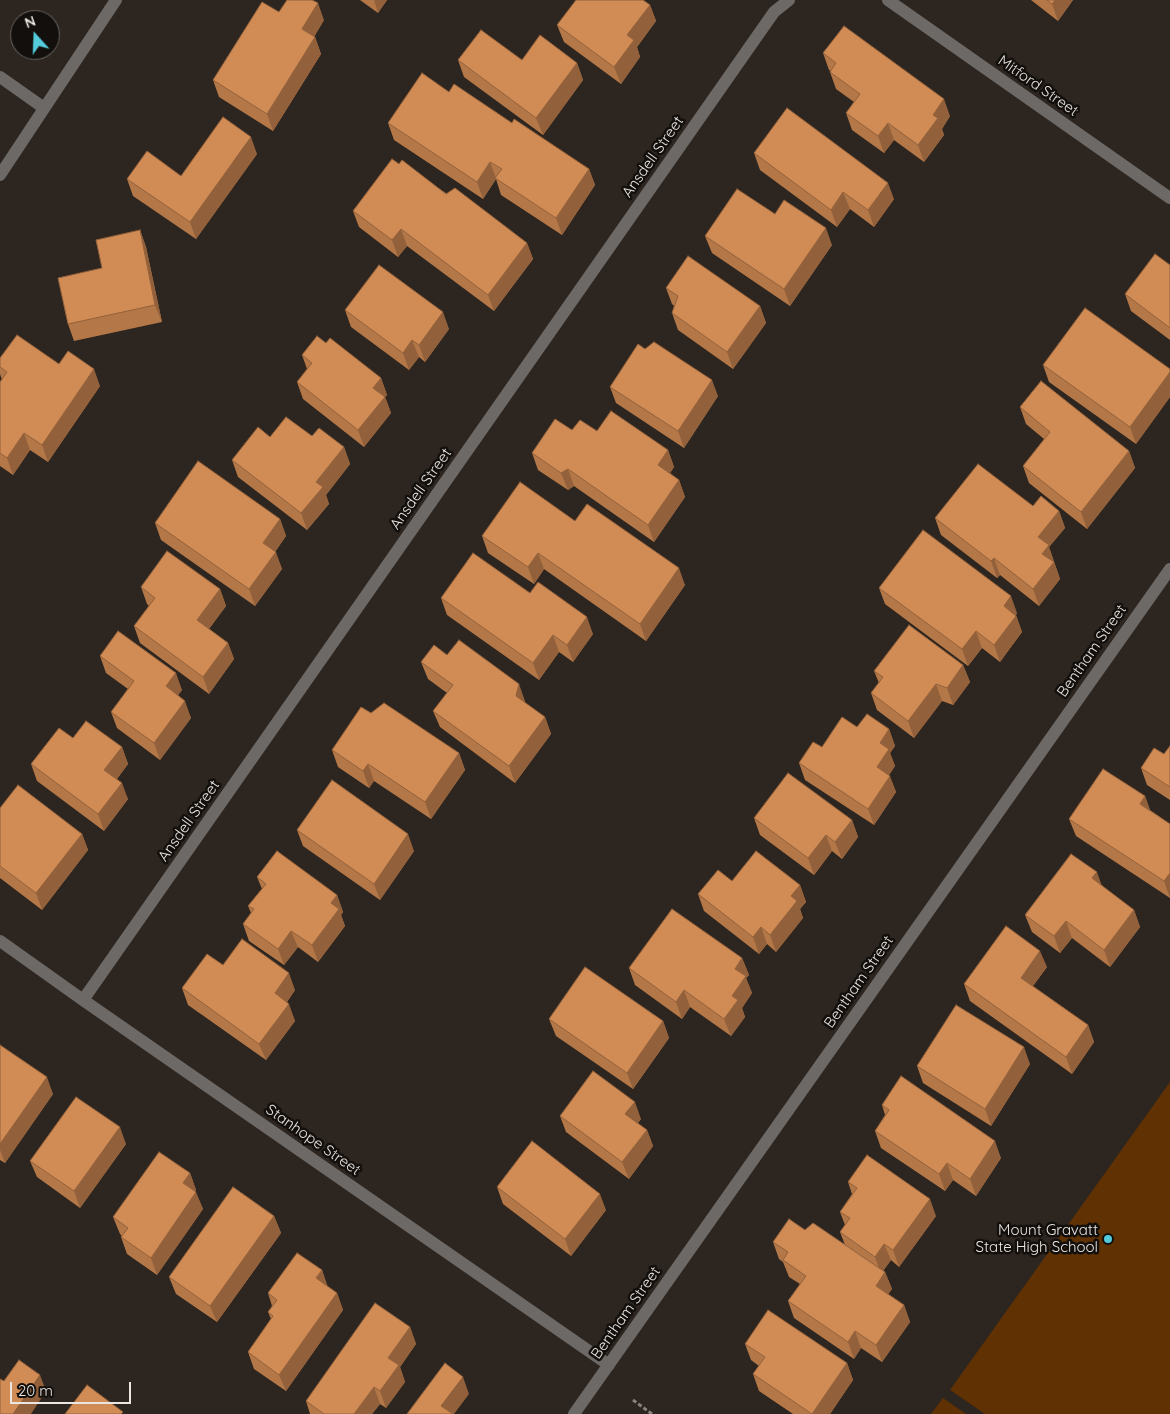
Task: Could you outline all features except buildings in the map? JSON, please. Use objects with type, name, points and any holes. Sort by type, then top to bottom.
[{"type":"street","points":[[0,175],[116,0]]},
{"type":"street","name":"Ansdell Street","points":[[83,1000],[774,12],[789,0]]},
{"type":"street","name":"Mitford Street","points":[[888,0],[1170,198]]},
{"type":"street","points":[[0,77],[44,108]]},
{"type":"street","name":"Bentham Street","points":[[574,1414],[1170,568]]},
{"type":"street","name":"Stanhope Street","points":[[0,941],[609,1365]]},
{"type":"path","points":[[633,1400],[652,1414]]},
{"type":"shaded area","name":"Mount Gravatt State High School","points":[[1170,1082],[1170,1414],[985,1414],[950,1390]]},
{"type":"shaded area","points":[[943,1398],[966,1414],[931,1414]]},
{"type":"place","name":"Mount Gravatt State High School","points":[[1108,1239]]}]
